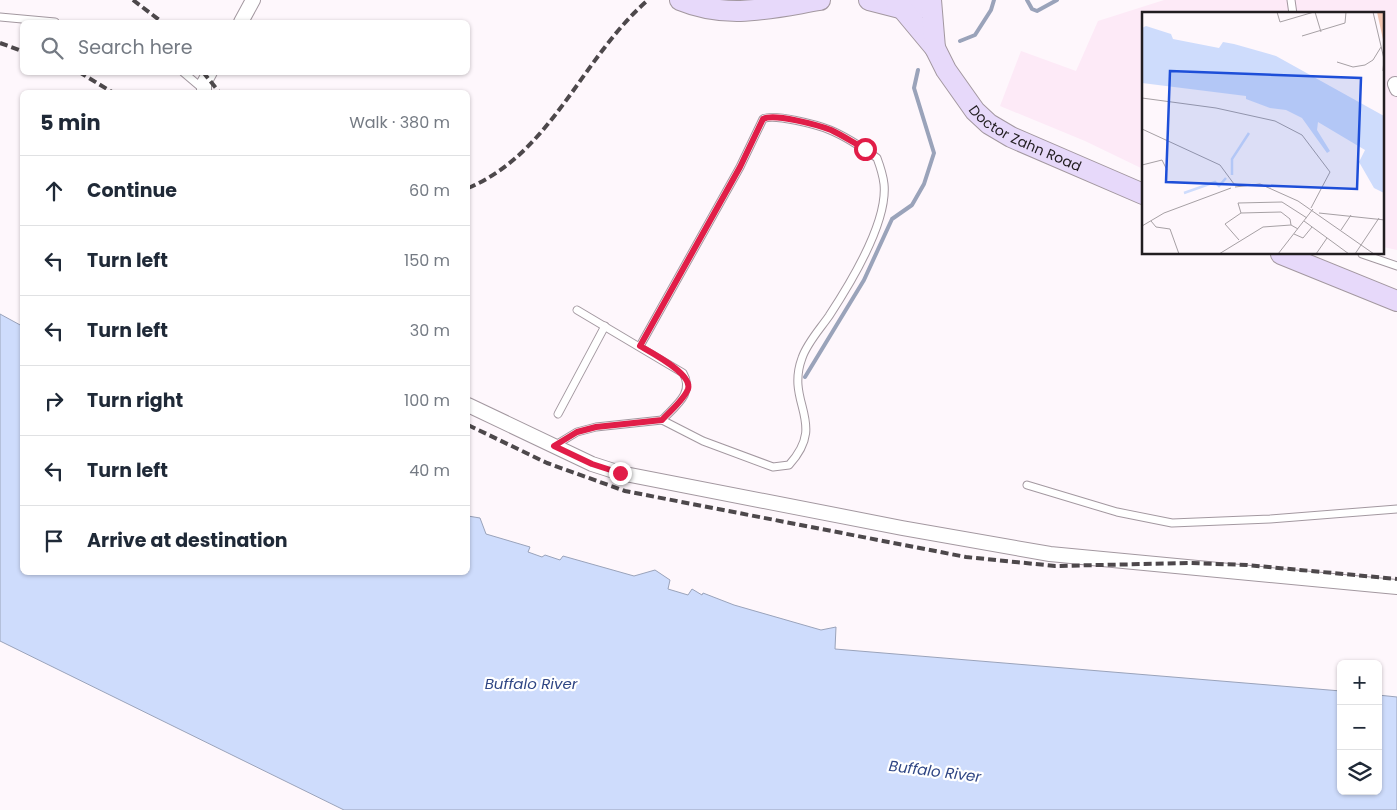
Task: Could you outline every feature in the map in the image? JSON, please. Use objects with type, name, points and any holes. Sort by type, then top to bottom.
[{"type":"street","points":[[242,20],[254,0]]},
{"type":"street","points":[[680,0],[710,10],[738,12],[820,0]]},
{"type":"street","name":"Doctor Zahn Road","points":[[869,0],[898,3],[908,10],[916,10],[930,0],[935,48]]},
{"type":"street","name":"Doctor Zahn Road","points":[[898,3],[935,48],[963,95],[989,124],[1011,137],[1142,194]]},
{"type":"street","points":[[204,90],[209,75]]},
{"type":"street","points":[[1286,255],[1305,259],[1397,301]]},
{"type":"street","points":[[470,407],[592,464],[620,473],[1004,546],[1079,558],[1397,587]]},
{"type":"lane","points":[[0,16],[37,20]]},
{"type":"lane","points":[[186,75],[203,90]]},
{"type":"lane","points":[[554,446],[577,432],[596,427],[662,420],[703,441],[773,467],[789,465],[796,458],[807,433],[807,421],[801,406],[798,382],[802,356],[851,282],[867,250],[882,206],[884,185],[877,158],[830,130],[778,117],[768,116],[763,119],[735,176],[640,346]]},
{"type":"lane","points":[[1365,255],[1397,266]]},
{"type":"lane","points":[[577,310],[640,346],[682,374],[688,382],[688,389],[662,420]]},
{"type":"lane","points":[[558,414],[605,326]]},
{"type":"lane","points":[[1027,485],[1088,504],[1144,518],[1172,522],[1270,519],[1397,509]]},
{"type":"shaded area","points":[[1164,0],[1397,0],[1397,250],[1384,247],[1384,12],[1142,12],[1142,169],[1085,141],[1000,106],[1021,51],[1076,71],[1098,21]]},
{"type":"water","name":"Buffalo River","points":[[0,314],[20,325],[20,575],[470,575],[470,516],[480,518],[486,534],[530,547],[528,552],[542,557],[545,555],[560,560],[563,556],[634,576],[655,570],[670,580],[668,589],[688,595],[692,589],[702,595],[703,593],[734,605],[821,630],[836,627],[835,649],[1337,691],[1337,795],[1382,795],[1382,695],[1397,697],[1397,810],[344,810],[0,641]]},
{"type":"waterway","points":[[960,41],[975,35],[991,10],[994,0]]},
{"type":"waterway","points":[[1027,0],[1032,9],[1037,11],[1057,0]]},
{"type":"waterway","points":[[805,377],[864,280],[892,219],[912,205],[924,184],[934,153],[914,88],[918,70]]},
{"type":"railway","points":[[133,0],[159,20]]},
{"type":"railway","points":[[470,187],[497,172],[522,152],[565,102],[625,23],[648,0]]},
{"type":"railway","points":[[0,43],[20,50]]},
{"type":"railway","points":[[84,75],[109,90]]},
{"type":"railway","points":[[205,75],[217,90]]},
{"type":"railway","points":[[470,426],[547,463],[625,491],[966,557],[1055,566],[1190,563],[1247,565],[1397,579]]},
{"type":"route","points":[[620,473],[592,464],[554,446],[577,432],[596,427],[662,420],[683,397],[688,389],[688,382],[682,374],[640,346],[712,219],[740,167],[756,129],[763,119],[768,116],[778,117],[830,130],[865,149]]}]
